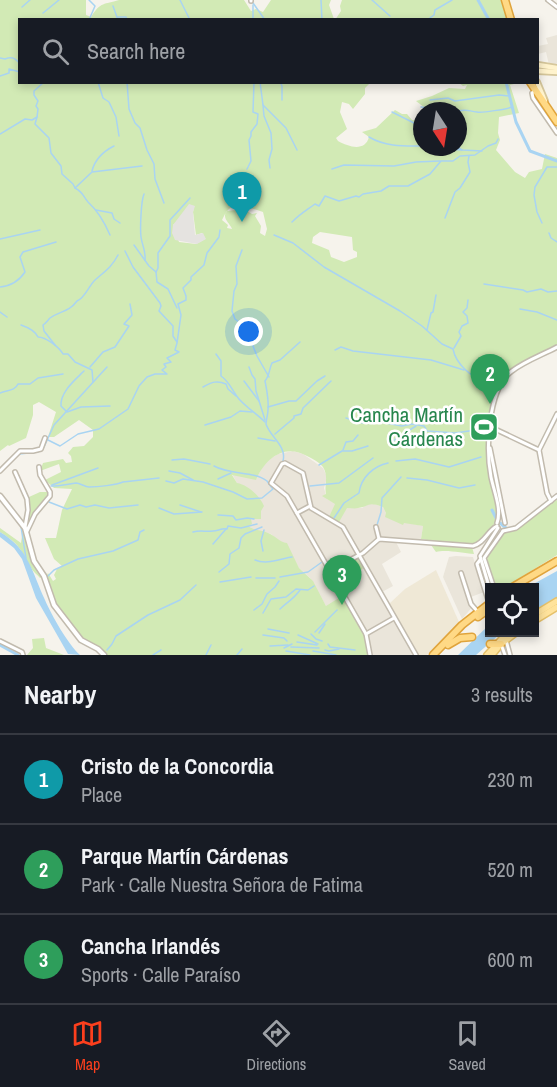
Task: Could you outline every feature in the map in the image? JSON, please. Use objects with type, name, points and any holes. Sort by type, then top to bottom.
[{"type":"highway","points":[[505,0],[510,18]]},
{"type":"highway","points":[[531,84],[557,122]]},
{"type":"highway","points":[[520,583],[557,563]]},
{"type":"highway","points":[[526,583],[557,563]]},
{"type":"highway","points":[[433,655],[485,605]]},
{"type":"highway","points":[[438,655],[485,612]]},
{"type":"highway","points":[[448,645],[460,638],[472,637]]},
{"type":"main road","points":[[539,66],[557,70]]},
{"type":"main road","points":[[539,71],[557,70]]},
{"type":"main road","points":[[538,84],[552,112]]},
{"type":"main road","points":[[539,612],[557,601]]},
{"type":"main road","points":[[539,618],[557,607]]},
{"type":"main road","points":[[486,655],[504,637]]},
{"type":"main road","points":[[492,655],[498,644],[509,637]]},
{"type":"street","points":[[548,0],[557,7]]},
{"type":"street","points":[[534,91],[533,98],[557,133]]},
{"type":"street","points":[[497,526],[499,512],[491,478],[489,446],[497,396],[507,375],[521,365],[557,347]]},
{"type":"street","points":[[551,501],[547,493],[539,450],[557,414]]},
{"type":"street","points":[[490,429],[497,430],[539,450]]},
{"type":"street","points":[[0,471],[20,451],[41,449],[45,438]]},
{"type":"street","points":[[489,446],[508,529]]},
{"type":"street","points":[[370,655],[366,634],[297,513],[287,496],[271,483],[282,464],[285,463],[304,476],[310,506],[343,527],[415,654]]},
{"type":"street","points":[[25,531],[50,496],[40,476],[39,467]]},
{"type":"street","points":[[15,471],[27,499],[25,531]]},
{"type":"street","points":[[0,496],[25,531],[34,561],[44,576],[54,605],[81,639],[104,655]]},
{"type":"street","points":[[485,589],[477,564],[502,531],[516,528],[557,496]]},
{"type":"street","points":[[297,513],[310,506]]},
{"type":"street","points":[[488,583],[482,557],[497,526],[501,521],[505,523]]},
{"type":"street","points":[[497,526],[502,531]]},
{"type":"street","points":[[330,571],[359,555],[379,539],[473,546],[481,543],[492,528],[497,526]]},
{"type":"street","points":[[376,527],[379,539]]},
{"type":"street","points":[[482,557],[492,583]]},
{"type":"street","points":[[461,573],[471,604],[478,612]]},
{"type":"street","points":[[366,634],[394,618]]},
{"type":"street","points":[[0,641],[22,652],[23,655]]},
{"type":"street","points":[[498,644],[505,655]]},
{"type":"street","points":[[498,644],[510,655]]},
{"type":"shaded area","points":[[557,35],[557,63],[555,66],[549,65],[546,52],[539,54],[539,46],[548,44],[546,38]]},
{"type":"shaded area","points":[[189,204],[195,206],[193,212],[195,235],[203,233],[206,239],[197,244],[175,240],[172,233],[173,225]]},
{"type":"shaded area","points":[[293,451],[303,454],[323,468],[327,477],[324,488],[327,499],[343,508],[362,508],[368,504],[374,504],[383,507],[386,513],[404,522],[423,526],[421,539],[430,540],[429,544],[396,542],[401,552],[382,564],[393,586],[382,592],[417,653],[368,655],[367,647],[326,606],[310,578],[299,568],[291,553],[271,534],[254,530],[248,526],[237,483],[232,474],[256,479],[265,462],[278,454]]},
{"type":"shaded area","points":[[449,557],[473,557],[484,592],[471,597],[474,605],[462,619],[443,577]]},
{"type":"shaded area","points":[[436,570],[459,622],[427,655],[418,655],[389,604],[405,589]]},
{"type":"green space","points":[[0,0],[86,0],[86,15],[91,17],[100,6],[119,0],[244,0],[251,11],[256,9],[263,12],[271,0],[331,0],[329,5],[334,18],[18,18],[18,84],[369,84],[365,88],[365,94],[353,109],[349,104],[342,102],[340,112],[347,129],[336,138],[338,141],[356,147],[364,145],[369,137],[362,132],[376,128],[395,110],[407,114],[413,120],[413,156],[467,156],[467,102],[416,101],[449,88],[465,89],[467,85],[460,84],[514,84],[510,85],[519,113],[499,117],[500,140],[496,150],[515,172],[525,178],[529,172],[542,169],[545,154],[557,158],[557,345],[508,372],[499,386],[490,419],[486,452],[498,514],[489,532],[475,545],[456,545],[421,539],[423,526],[404,523],[403,525],[385,517],[383,507],[374,504],[347,508],[339,522],[329,517],[335,504],[322,496],[326,494],[326,474],[323,467],[299,452],[284,452],[270,459],[256,480],[232,475],[237,483],[257,495],[264,506],[261,519],[251,519],[252,524],[248,526],[287,543],[299,568],[313,581],[326,606],[342,596],[364,635],[368,655],[105,655],[84,639],[68,622],[56,602],[46,577],[48,573],[53,581],[56,579],[54,575],[62,566],[54,559],[45,538],[56,538],[62,510],[72,489],[54,488],[45,480],[61,472],[59,464],[40,471],[43,463],[63,459],[66,463],[72,462],[68,453],[73,447],[84,446],[93,437],[93,430],[79,420],[54,437],[48,437],[56,412],[39,402],[33,405],[33,415],[26,438],[0,451]],"holes":[[[239,204],[263,212],[267,229],[265,236],[260,233],[261,226],[255,216],[257,213],[252,214],[240,207],[237,210],[227,211]],[[194,206],[196,235],[202,233],[205,239],[196,244],[179,242],[173,225]],[[225,214],[232,229],[227,228],[228,225],[222,220]],[[320,232],[352,237],[353,250],[357,252],[357,257],[344,262],[331,257],[329,250],[312,243],[313,237]]]},
{"type":"green space","points":[[342,0],[501,0],[508,18],[336,18],[341,11]]},
{"type":"green space","points":[[40,492],[47,492],[47,495],[27,525],[30,509],[29,497]]},
{"type":"green space","points":[[557,500],[557,555],[512,583],[495,583],[487,560],[488,555],[505,533],[516,530]]},
{"type":"green space","points":[[0,528],[21,543],[23,528],[32,560],[42,577],[40,578],[33,571],[19,547],[0,532]]},
{"type":"green space","points":[[431,545],[472,547],[474,554],[436,552]]},
{"type":"green space","points":[[358,558],[364,568],[338,582],[333,571]]},
{"type":"green space","points":[[44,638],[46,648],[64,655],[27,655],[33,648],[32,639]]},
{"type":"water","points":[[0,532],[24,554],[56,622],[80,655],[68,654],[36,598],[22,559],[14,548],[0,537]]},
{"type":"water","points":[[557,571],[557,597],[539,608],[539,583],[535,583]]},
{"type":"water","points":[[485,629],[485,637],[496,637],[476,655],[458,655]]},
{"type":"waterway","points":[[22,7],[30,0]]},
{"type":"waterway","points":[[43,13],[59,0]]},
{"type":"waterway","points":[[89,0],[95,6],[90,18]]},
{"type":"waterway","points":[[180,0],[189,18]]},
{"type":"waterway","points":[[321,0],[322,18]]},
{"type":"waterway","points":[[372,0],[390,16]]},
{"type":"waterway","points":[[430,18],[434,15],[435,10],[452,0]]},
{"type":"waterway","points":[[478,0],[488,18]]},
{"type":"waterway","points":[[253,3],[264,18]]},
{"type":"waterway","points":[[253,5],[253,18]]},
{"type":"waterway","points":[[113,6],[117,18]]},
{"type":"waterway","points":[[118,17],[126,18]]},
{"type":"waterway","points":[[0,58],[13,58],[18,61]]},
{"type":"waterway","points":[[0,76],[9,73],[9,69],[18,71]]},
{"type":"waterway","points":[[0,134],[25,119],[32,120],[37,117],[38,101],[34,91],[42,84]]},
{"type":"waterway","points":[[99,84],[103,98],[109,102],[116,117],[119,136]]},
{"type":"waterway","points":[[127,84],[129,109],[135,123],[140,128],[154,164],[155,179],[164,203]]},
{"type":"waterway","points":[[247,169],[251,161],[249,140],[257,124],[258,114],[253,112],[254,84]]},
{"type":"waterway","points":[[260,84],[263,105],[286,128],[297,150]]},
{"type":"waterway","points":[[281,84],[282,100]]},
{"type":"waterway","points":[[506,84],[516,122],[530,151],[557,161]]},
{"type":"waterway","points":[[430,100],[448,98],[455,101],[499,95],[509,96]]},
{"type":"waterway","points":[[263,105],[264,116],[271,133],[270,168]]},
{"type":"waterway","points":[[467,110],[484,112],[512,107]]},
{"type":"waterway","points":[[392,112],[413,122]]},
{"type":"waterway","points":[[37,117],[35,124],[49,138],[51,153],[61,166],[62,174],[98,213],[110,235]]},
{"type":"waterway","points":[[369,137],[388,144],[413,146]]},
{"type":"waterway","points":[[292,222],[315,204],[319,206],[325,196],[339,201],[381,191],[389,186],[408,186],[430,174],[441,161],[453,161],[460,156],[475,155],[496,143],[498,139]]},
{"type":"waterway","points":[[92,171],[100,156],[114,146]]},
{"type":"waterway","points":[[467,150],[482,151]]},
{"type":"waterway","points":[[445,218],[455,192],[470,172],[469,156]]},
{"type":"waterway","points":[[332,169],[344,165],[394,166],[440,161]]},
{"type":"waterway","points":[[75,188],[92,172],[142,166]]},
{"type":"waterway","points":[[542,223],[537,212],[535,187],[547,167],[557,167]]},
{"type":"waterway","points":[[144,194],[141,209],[141,237],[145,260]]},
{"type":"waterway","points":[[156,272],[158,253],[170,236],[170,220],[190,198]]},
{"type":"waterway","points":[[96,210],[112,213],[114,219],[120,223]]},
{"type":"waterway","points":[[0,239],[40,230]]},
{"type":"waterway","points":[[48,440],[60,446],[78,434],[99,429],[128,409],[139,386],[147,377],[167,374],[162,370],[166,367],[164,364],[171,362],[167,358],[179,352],[175,350],[181,315],[178,304],[186,300],[183,288],[204,265],[207,253],[219,237],[220,230]]},
{"type":"waterway","points":[[549,233],[551,238],[557,242]]},
{"type":"waterway","points":[[274,235],[293,243],[324,267],[422,326],[442,344],[453,349],[457,360],[475,377],[486,383],[492,380]]},
{"type":"waterway","points":[[0,287],[8,286],[25,272],[20,257],[23,252],[56,242]]},
{"type":"waterway","points":[[134,245],[156,272],[157,282],[168,289],[177,308]]},
{"type":"waterway","points":[[242,250],[236,266],[237,284],[232,311],[235,319],[243,325],[269,377]]},
{"type":"waterway","points":[[125,251],[133,267],[160,303],[159,311],[173,326],[173,336],[177,342]]},
{"type":"waterway","points":[[55,345],[44,331],[43,325],[82,297],[118,255]]},
{"type":"waterway","points":[[484,284],[527,292],[541,289],[548,292],[557,291]]},
{"type":"waterway","points":[[427,330],[436,295]]},
{"type":"waterway","points":[[454,348],[461,336],[459,332],[462,326],[468,323],[467,316],[463,312],[467,308],[468,300]]},
{"type":"waterway","points":[[90,367],[103,352],[115,347],[129,326],[124,324],[132,315],[130,304]]},
{"type":"waterway","points":[[520,309],[537,312],[557,320]]},
{"type":"waterway","points":[[0,312],[7,317]]},
{"type":"waterway","points":[[21,325],[33,331],[38,337],[52,343],[75,362],[92,370],[93,382]]},
{"type":"waterway","points":[[283,461],[283,451],[266,424],[268,395],[265,381],[272,363],[280,360],[300,342]]},
{"type":"waterway","points":[[335,350],[341,347],[353,351],[431,360],[464,370]]},
{"type":"waterway","points":[[216,354],[221,361],[221,376],[242,402],[265,422]]},
{"type":"waterway","points":[[44,447],[54,425],[107,367]]},
{"type":"waterway","points":[[249,367],[255,379],[256,391],[265,420]]},
{"type":"waterway","points":[[84,371],[65,391],[61,406],[67,412],[81,407],[110,406]]},
{"type":"waterway","points":[[0,393],[13,389],[18,384],[30,384],[38,378],[63,374]]},
{"type":"waterway","points":[[268,407],[296,401],[325,376]]},
{"type":"waterway","points":[[244,381],[259,401]]},
{"type":"waterway","points":[[275,434],[294,416],[301,414],[303,408],[331,381]]},
{"type":"waterway","points":[[203,387],[220,382],[226,384],[236,396]]},
{"type":"waterway","points":[[205,425],[231,417],[240,411],[252,412]]},
{"type":"waterway","points":[[346,418],[363,423],[370,420],[402,426],[412,424],[424,426],[427,431],[455,433],[476,430]]},
{"type":"waterway","points":[[391,443],[397,438],[403,438],[416,426]]},
{"type":"waterway","points":[[343,450],[346,442],[353,441],[358,435]]},
{"type":"waterway","points":[[258,438],[275,441]]},
{"type":"waterway","points":[[319,465],[342,451],[352,451],[368,446]]},
{"type":"waterway","points":[[19,454],[38,452]]},
{"type":"waterway","points":[[396,461],[415,459],[449,467],[481,457]]},
{"type":"waterway","points":[[310,486],[339,483],[373,458]]},
{"type":"waterway","points":[[172,460],[184,459],[210,464]]},
{"type":"waterway","points":[[334,518],[344,503],[359,493],[362,482],[369,473],[388,463]]},
{"type":"waterway","points":[[166,481],[174,483],[183,479],[203,482],[247,499],[262,498],[273,489],[262,478],[214,466]]},
{"type":"waterway","points":[[52,485],[98,468]]},
{"type":"waterway","points":[[169,471],[180,473],[193,480]]},
{"type":"waterway","points":[[218,479],[231,473]]},
{"type":"waterway","points":[[377,525],[382,498],[401,477]]},
{"type":"waterway","points":[[51,486],[76,483],[87,487],[97,487],[159,478]]},
{"type":"waterway","points":[[407,478],[427,480],[459,488],[475,485]]},
{"type":"waterway","points":[[49,502],[67,509],[80,505],[109,508],[138,505]]},
{"type":"waterway","points":[[180,505],[201,512]]},
{"type":"waterway","points":[[159,508],[174,514],[202,512]]},
{"type":"waterway","points":[[492,510],[496,518]]},
{"type":"waterway","points":[[218,515],[233,516],[236,520],[254,519]]},
{"type":"waterway","points":[[500,523],[506,528]]},
{"type":"waterway","points":[[193,532],[227,529],[228,526],[241,528],[257,524]]},
{"type":"waterway","points":[[21,527],[26,558]]},
{"type":"waterway","points":[[219,572],[229,564],[230,554],[239,548],[241,538],[262,527]]},
{"type":"waterway","points":[[213,544],[226,529]]},
{"type":"waterway","points":[[47,577],[54,570],[78,559],[113,551],[138,540],[140,532],[144,530]]},
{"type":"waterway","points":[[263,551],[261,541],[264,530]]},
{"type":"waterway","points":[[255,560],[269,562],[292,557]]},
{"type":"waterway","points":[[280,577],[308,572],[322,562]]},
{"type":"waterway","points":[[220,582],[251,577]]},
{"type":"waterway","points":[[256,578],[275,578]]},
{"type":"waterway","points":[[254,610],[262,604],[267,594],[279,581]]},
{"type":"waterway","points":[[107,650],[116,636],[148,615],[180,600],[196,585]]},
{"type":"waterway","points":[[263,613],[271,599],[286,597],[296,589],[308,590],[314,586]]},
{"type":"waterway","points":[[280,609],[300,590]]},
{"type":"waterway","points":[[315,632],[337,610]]},
{"type":"waterway","points":[[319,633],[325,624]]},
{"type":"waterway","points":[[268,629],[289,633]]},
{"type":"waterway","points":[[311,634],[322,641]]},
{"type":"waterway","points":[[263,635],[284,638],[287,641]]},
{"type":"waterway","points":[[298,635],[318,644]]},
{"type":"waterway","points":[[297,642],[317,645]]},
{"type":"waterway","points":[[284,648],[292,644]]},
{"type":"waterway","points":[[328,644],[330,647],[355,650]]},
{"type":"waterway","points":[[0,645],[18,655]]},
{"type":"waterway","points":[[206,655],[211,645]]},
{"type":"waterway","points":[[270,646],[288,645]]},
{"type":"waterway","points":[[291,647],[319,648]]},
{"type":"waterway","points":[[237,655],[242,649]]},
{"type":"waterway","points":[[325,650],[339,649]]},
{"type":"waterway","points":[[153,655],[161,650]]},
{"type":"waterway","points":[[286,651],[310,655]]},
{"type":"waterway","points":[[313,651],[336,655]]},
{"type":"place","name":"Cristo de la Concordia","points":[[242,222]]},
{"type":"place","name":"Parque Martín Cárdenas","points":[[490,404]]},
{"type":"place","name":"Cancha Martín Cárdenas","points":[[484,427]]},
{"type":"place","name":"Cancha Irlandés","points":[[342,605]]}]
